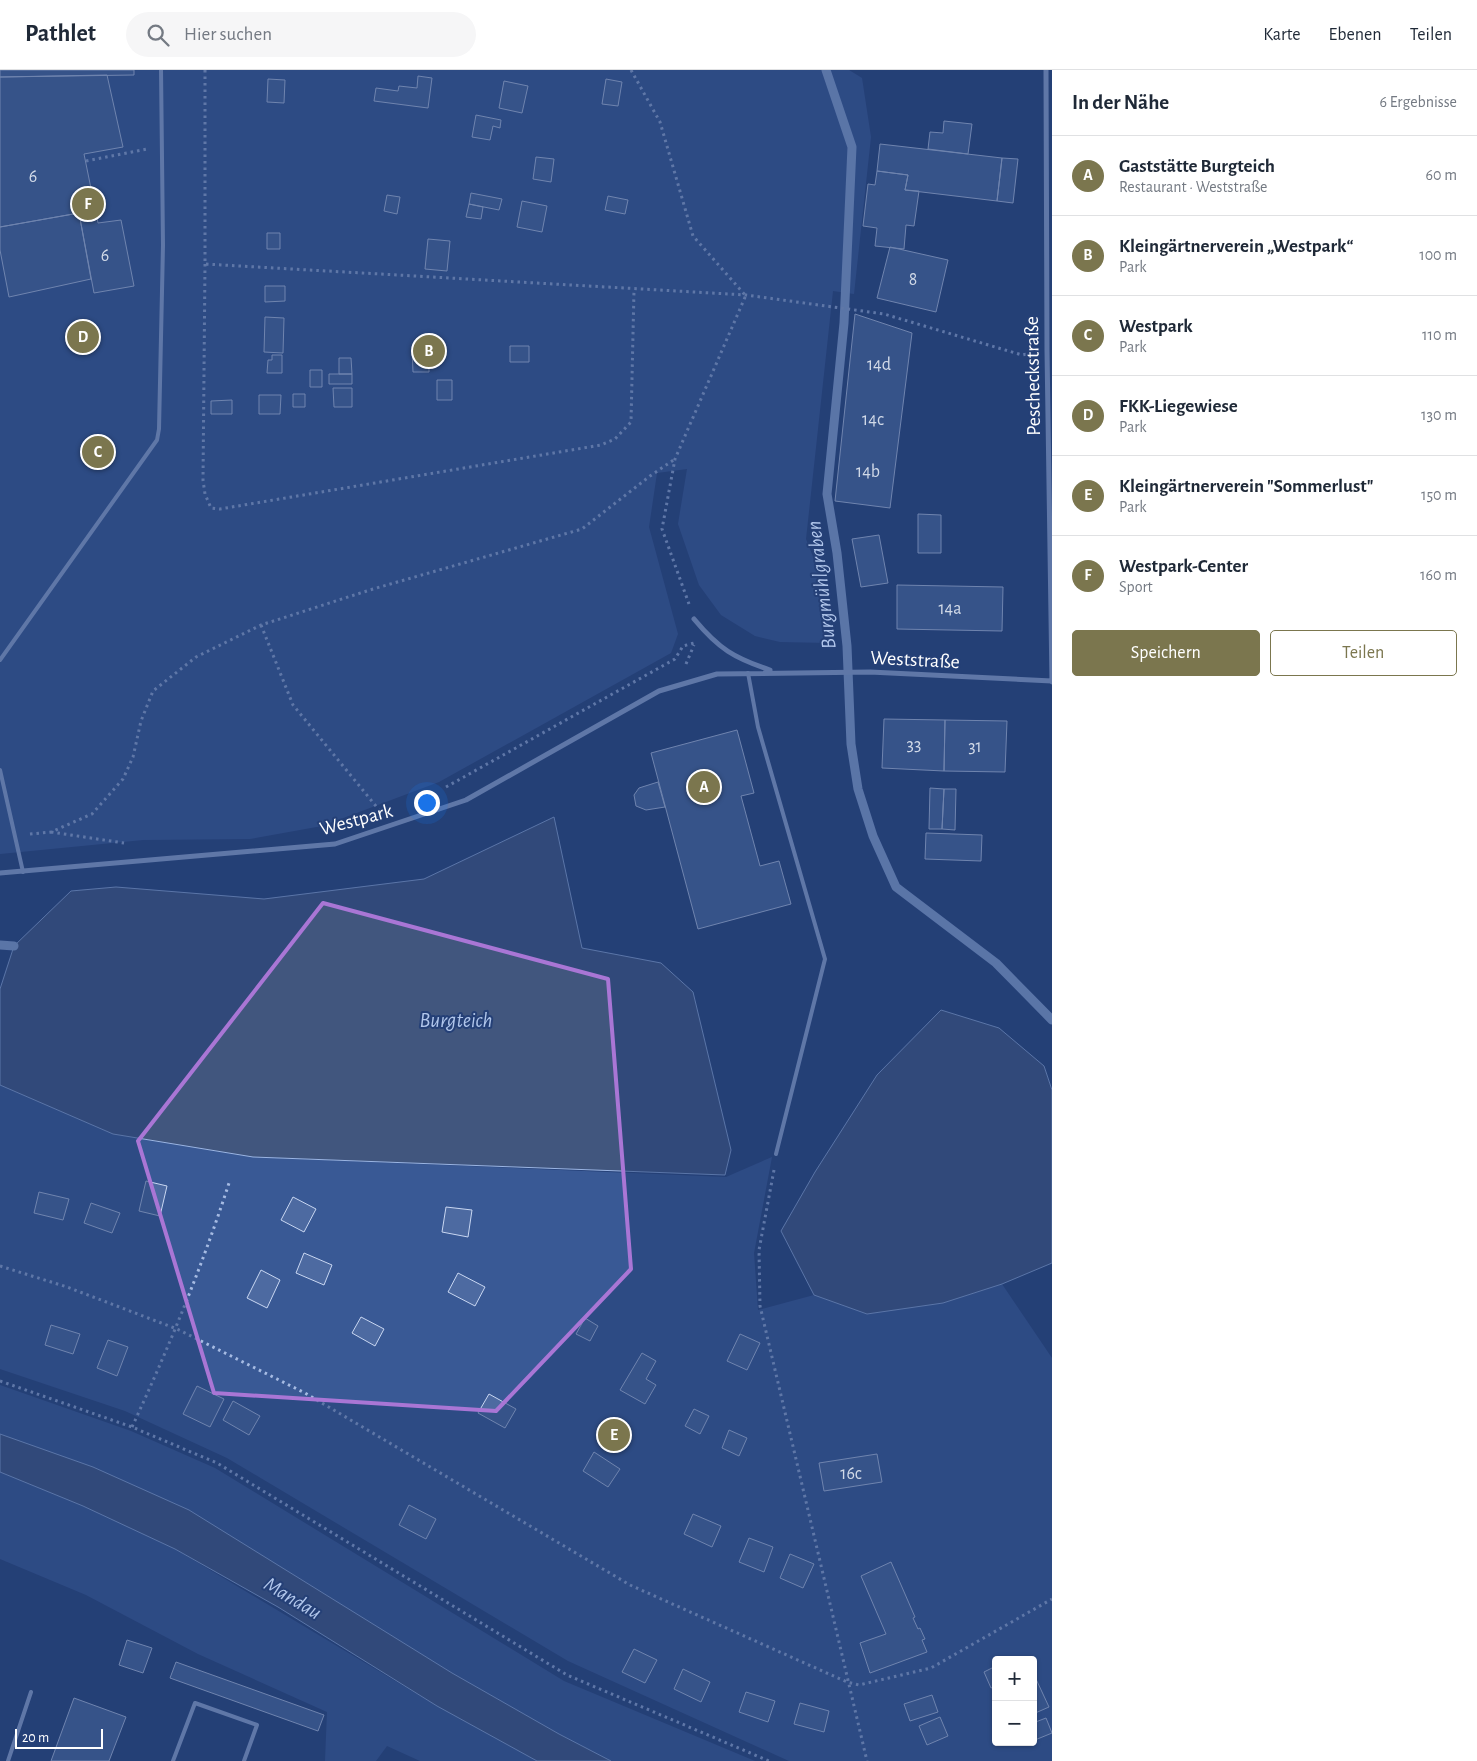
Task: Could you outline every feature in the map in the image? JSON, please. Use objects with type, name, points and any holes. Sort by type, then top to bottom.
[{"type":"street","name":"Pescheckstraße","points":[[1046,70],[1052,681]]},
{"type":"street","name":"Weststraße","points":[[694,619],[708,636],[730,655],[776,672]]},
{"type":"street","name":"Weststraße","points":[[659,692],[716,674],[776,672],[870,672],[1052,681]]},
{"type":"street","name":"Westpark","points":[[0,873],[336,844],[466,800],[659,692]]},
{"type":"lane","points":[[0,660],[156,440],[159,429],[163,245],[161,70]]},
{"type":"lane","points":[[748,673],[758,727],[825,959],[776,1154]]},
{"type":"lane","points":[[0,770],[13,836],[23,872]]},
{"type":"lane","points":[[8,1761],[31,1692]]},
{"type":"lane","points":[[173,1761],[195,1703],[258,1725],[244,1761]]},
{"type":"path","points":[[205,70],[203,480],[208,503],[211,508],[220,509],[601,445],[615,438],[631,422],[634,290]]},
{"type":"path","points":[[632,70],[660,122],[693,236],[746,295]]},
{"type":"path","points":[[86,161],[162,146]]},
{"type":"path","points":[[204,264],[746,295],[831,305],[884,314],[1022,355],[1049,349]]},
{"type":"path","points":[[659,692],[682,671],[694,643],[694,619],[662,529],[675,459],[746,295]]},
{"type":"path","points":[[51,832],[92,814],[123,780],[133,757],[141,722],[153,691],[196,657],[261,625],[373,589],[582,529],[675,459]]},
{"type":"path","points":[[261,625],[293,706],[380,811]]},
{"type":"path","points":[[443,788],[675,659],[683,646],[694,643]]},
{"type":"path","points":[[372,814],[389,808]]},
{"type":"path","points":[[13,836],[51,832],[131,844]]},
{"type":"path","points":[[776,1154],[759,1250],[760,1306],[867,1761]]},
{"type":"path","points":[[132,1427],[177,1329],[210,1245],[229,1183]]},
{"type":"path","points":[[0,1266],[67,1287],[177,1329],[306,1393],[630,1585],[848,1682],[859,1685],[931,1668],[1052,1599]]},
{"type":"path","points":[[0,1381],[132,1427],[217,1463],[567,1675],[769,1761]]},
{"type":"highlighted area","points":[[323,903],[608,979],[631,1269],[496,1411],[214,1393],[138,1141]]},
{"type":"shaded area","points":[[0,70],[849,70],[862,78],[871,137],[854,294],[833,291],[806,539],[821,577],[831,615],[830,643],[780,642],[755,636],[721,615],[699,585],[678,524],[687,469],[657,473],[649,527],[678,634],[671,653],[439,782],[322,826],[250,839],[143,840],[0,854]]},
{"type":"shaded area","points":[[0,1085],[113,1134],[253,1157],[726,1177],[772,1157],[754,1253],[758,1310],[814,1295],[867,1314],[943,1303],[1002,1284],[1052,1358],[1052,1761],[789,1761],[568,1661],[227,1458],[125,1411],[0,1369]]},
{"type":"shaded area","points":[[0,1385],[131,1431],[215,1468],[564,1681],[755,1761],[611,1761],[559,1734],[452,1673],[289,1572],[0,1434]]},
{"type":"shaded area","points":[[0,1472],[83,1506],[175,1549],[437,1706],[537,1761],[420,1761],[387,1746],[376,1761],[325,1761],[327,1712],[198,1654],[86,1595],[0,1559]]},
{"type":"water","name":"Burgteich","points":[[554,817],[582,948],[661,963],[693,992],[731,1150],[725,1175],[253,1157],[113,1134],[0,1085],[0,989],[14,946],[71,891],[116,887],[264,899],[424,879]]},
{"type":"water","points":[[941,1010],[999,1028],[1044,1066],[1052,1090],[1052,1263],[1002,1284],[943,1303],[867,1314],[814,1295],[781,1231],[815,1172],[877,1075]]},
{"type":"water","name":"Mandau","points":[[0,1434],[93,1467],[189,1510],[452,1673],[559,1734],[611,1761],[537,1761],[437,1706],[278,1607],[175,1549],[83,1506],[0,1472]]},
{"type":"building","points":[[0,70],[134,70],[134,75],[0,77]]},
{"type":"building","points":[[107,75],[123,147],[84,154],[98,223],[121,220],[134,286],[94,293],[79,213],[0,227],[0,77]]},
{"type":"building","points":[[418,76],[432,78],[428,108],[374,101],[376,88],[398,91],[399,86],[417,88]]},
{"type":"building","points":[[268,79],[285,80],[284,103],[267,102]]},
{"type":"building","points":[[606,79],[622,82],[618,106],[602,104]]},
{"type":"building","points":[[504,81],[528,86],[522,113],[499,108]]},
{"type":"building","points":[[476,115],[501,120],[500,128],[493,126],[490,140],[472,137]]},
{"type":"building","points":[[944,121],[972,124],[968,154],[928,149],[930,132],[943,133]]},
{"type":"building","points":[[880,144],[1002,158],[997,201],[905,190],[908,175],[877,171]]},
{"type":"building","points":[[536,157],[554,159],[551,182],[533,179]]},
{"type":"building","points":[[1002,158],[1018,159],[1013,203],[997,201]]},
{"type":"building","points":[[877,171],[908,175],[905,190],[919,191],[914,226],[906,225],[904,249],[875,246],[877,228],[863,226],[868,184],[875,185]]},
{"type":"building","points":[[471,193],[502,199],[499,210],[469,204]]},
{"type":"building","points":[[387,195],[400,197],[397,214],[384,211]]},
{"type":"building","points":[[608,196],[628,200],[625,214],[605,210]]},
{"type":"building","points":[[522,201],[547,206],[542,232],[517,227]]},
{"type":"building","points":[[469,204],[483,207],[481,219],[466,217]]},
{"type":"building","points":[[79,213],[91,279],[9,297],[0,250],[0,227]]},
{"type":"building","points":[[267,233],[280,233],[280,249],[267,249]]},
{"type":"building","points":[[428,239],[450,241],[447,271],[425,269]]},
{"type":"building","points":[[890,247],[948,260],[936,312],[877,298]]},
{"type":"building","points":[[265,286],[285,286],[285,301],[265,302]]},
{"type":"building","points":[[855,314],[912,333],[890,508],[835,501]]},
{"type":"building","points":[[265,317],[284,318],[283,353],[264,352]]},
{"type":"building","points":[[510,346],[529,346],[529,362],[510,362]]},
{"type":"building","points":[[412,349],[429,349],[429,372],[413,372]]},
{"type":"building","points":[[272,355],[282,355],[282,373],[267,373],[268,360],[272,360]]},
{"type":"building","points":[[339,358],[351,358],[352,374],[339,374]]},
{"type":"building","points":[[310,370],[322,370],[322,387],[310,387]]},
{"type":"building","points":[[329,374],[352,374],[352,384],[329,384]]},
{"type":"building","points":[[437,380],[452,380],[452,400],[437,400]]},
{"type":"building","points":[[333,388],[352,388],[352,407],[334,407]]},
{"type":"building","points":[[293,394],[305,394],[305,407],[293,407]]},
{"type":"building","points":[[259,395],[281,395],[280,414],[259,414]]},
{"type":"building","points":[[232,400],[232,414],[211,414],[211,401]]},
{"type":"building","points":[[918,514],[941,515],[941,553],[918,553]]},
{"type":"building","points":[[879,535],[888,583],[861,587],[852,539]]},
{"type":"building","points":[[897,585],[1003,587],[1002,631],[897,629]]},
{"type":"building","points":[[884,719],[945,720],[944,771],[882,768]]},
{"type":"building","points":[[945,720],[1007,721],[1005,772],[944,771]]},
{"type":"building","points":[[737,730],[754,793],[741,796],[760,866],[779,861],[791,904],[698,929],[651,753]]},
{"type":"building","points":[[658,782],[665,807],[646,810],[636,806],[634,795],[639,788]]},
{"type":"building","points":[[930,788],[944,789],[942,829],[929,829]]},
{"type":"building","points":[[944,789],[956,789],[955,830],[942,829]]},
{"type":"building","points":[[926,833],[982,835],[981,861],[925,859]]},
{"type":"building","points":[[146,1181],[167,1186],[160,1216],[139,1211]]},
{"type":"building","points":[[39,1192],[69,1199],[63,1220],[34,1213]]},
{"type":"building","points":[[293,1197],[316,1209],[304,1232],[281,1220]]},
{"type":"building","points":[[91,1203],[120,1213],[112,1233],[84,1223]]},
{"type":"building","points":[[446,1207],[472,1210],[468,1237],[442,1232]]},
{"type":"building","points":[[304,1253],[332,1265],[324,1285],[296,1273]]},
{"type":"building","points":[[261,1270],[280,1280],[267,1308],[247,1298]]},
{"type":"building","points":[[458,1273],[485,1287],[475,1306],[448,1292]]},
{"type":"building","points":[[361,1317],[384,1329],[375,1346],[352,1333]]},
{"type":"building","points":[[585,1318],[598,1326],[590,1341],[576,1334]]},
{"type":"building","points":[[51,1325],[80,1334],[73,1354],[45,1345]]},
{"type":"building","points":[[740,1334],[760,1343],[747,1370],[727,1361]]},
{"type":"building","points":[[108,1340],[128,1347],[117,1376],[97,1368]]},
{"type":"building","points":[[642,1353],[656,1361],[646,1379],[656,1385],[645,1404],[620,1390]]},
{"type":"building","points":[[197,1386],[224,1399],[210,1427],[183,1414]]},
{"type":"building","points":[[489,1394],[516,1409],[505,1428],[478,1413]]},
{"type":"building","points":[[233,1401],[260,1416],[249,1435],[223,1420]]},
{"type":"building","points":[[694,1409],[709,1416],[700,1434],[685,1426]]},
{"type":"building","points":[[729,1430],[747,1438],[739,1456],[722,1448]]},
{"type":"building","points":[[594,1452],[620,1469],[608,1487],[583,1471]]},
{"type":"building","points":[[877,1454],[882,1482],[824,1491],[819,1463]]},
{"type":"building","points":[[409,1505],[436,1519],[426,1539],[399,1525]]},
{"type":"building","points":[[693,1514],[721,1526],[712,1547],[684,1534]]},
{"type":"building","points":[[749,1538],[773,1547],[764,1572],[739,1562]]},
{"type":"building","points":[[790,1554],[814,1564],[803,1588],[780,1578]]},
{"type":"building","points":[[891,1562],[915,1617],[913,1618],[925,1639],[922,1640],[927,1652],[870,1673],[860,1643],[886,1634],[861,1576]]},
{"type":"building","points":[[127,1640],[152,1648],[143,1673],[119,1665]]},
{"type":"building","points":[[634,1649],[657,1660],[645,1683],[622,1672]]},
{"type":"building","points":[[176,1662],[324,1715],[318,1731],[170,1678]]},
{"type":"building","points":[[992,1668],[992,1688],[991,1688],[984,1672]]},
{"type":"building","points":[[683,1669],[710,1682],[701,1702],[674,1689]]},
{"type":"building","points":[[1037,1681],[1049,1707],[1037,1712]]},
{"type":"building","points":[[746,1692],[775,1701],[768,1722],[739,1712]]},
{"type":"building","points":[[932,1695],[938,1712],[910,1721],[904,1704]]},
{"type":"building","points":[[74,1698],[126,1717],[109,1761],[51,1761]]},
{"type":"building","points":[[800,1703],[829,1711],[824,1732],[794,1724]]},
{"type":"building","points":[[940,1717],[948,1736],[927,1745],[919,1726]]},
{"type":"building","points":[[1046,1718],[1052,1733],[1037,1739],[1037,1721]]},
{"type":"waterway","name":"Burgmühlgraben","points":[[826,70],[852,147],[844,323],[827,494],[837,553],[847,646],[851,744],[858,789],[873,836],[896,887],[996,963],[1052,1020]]},
{"type":"waterway","points":[[0,945],[14,946]]},
{"type":"place","name":"Westpark-Center","points":[[88,204]]},
{"type":"place","name":"FKK-Liegewiese","points":[[83,337]]},
{"type":"place","name":"Kleingärtnerverein „Westpark“","points":[[429,351]]},
{"type":"place","name":"Westpark","points":[[98,452]]},
{"type":"place","name":"Gaststätte Burgteich","points":[[704,787]]},
{"type":"place","name":"Kleingärtnerverein \"Sommerlust\"","points":[[614,1435]]}]
